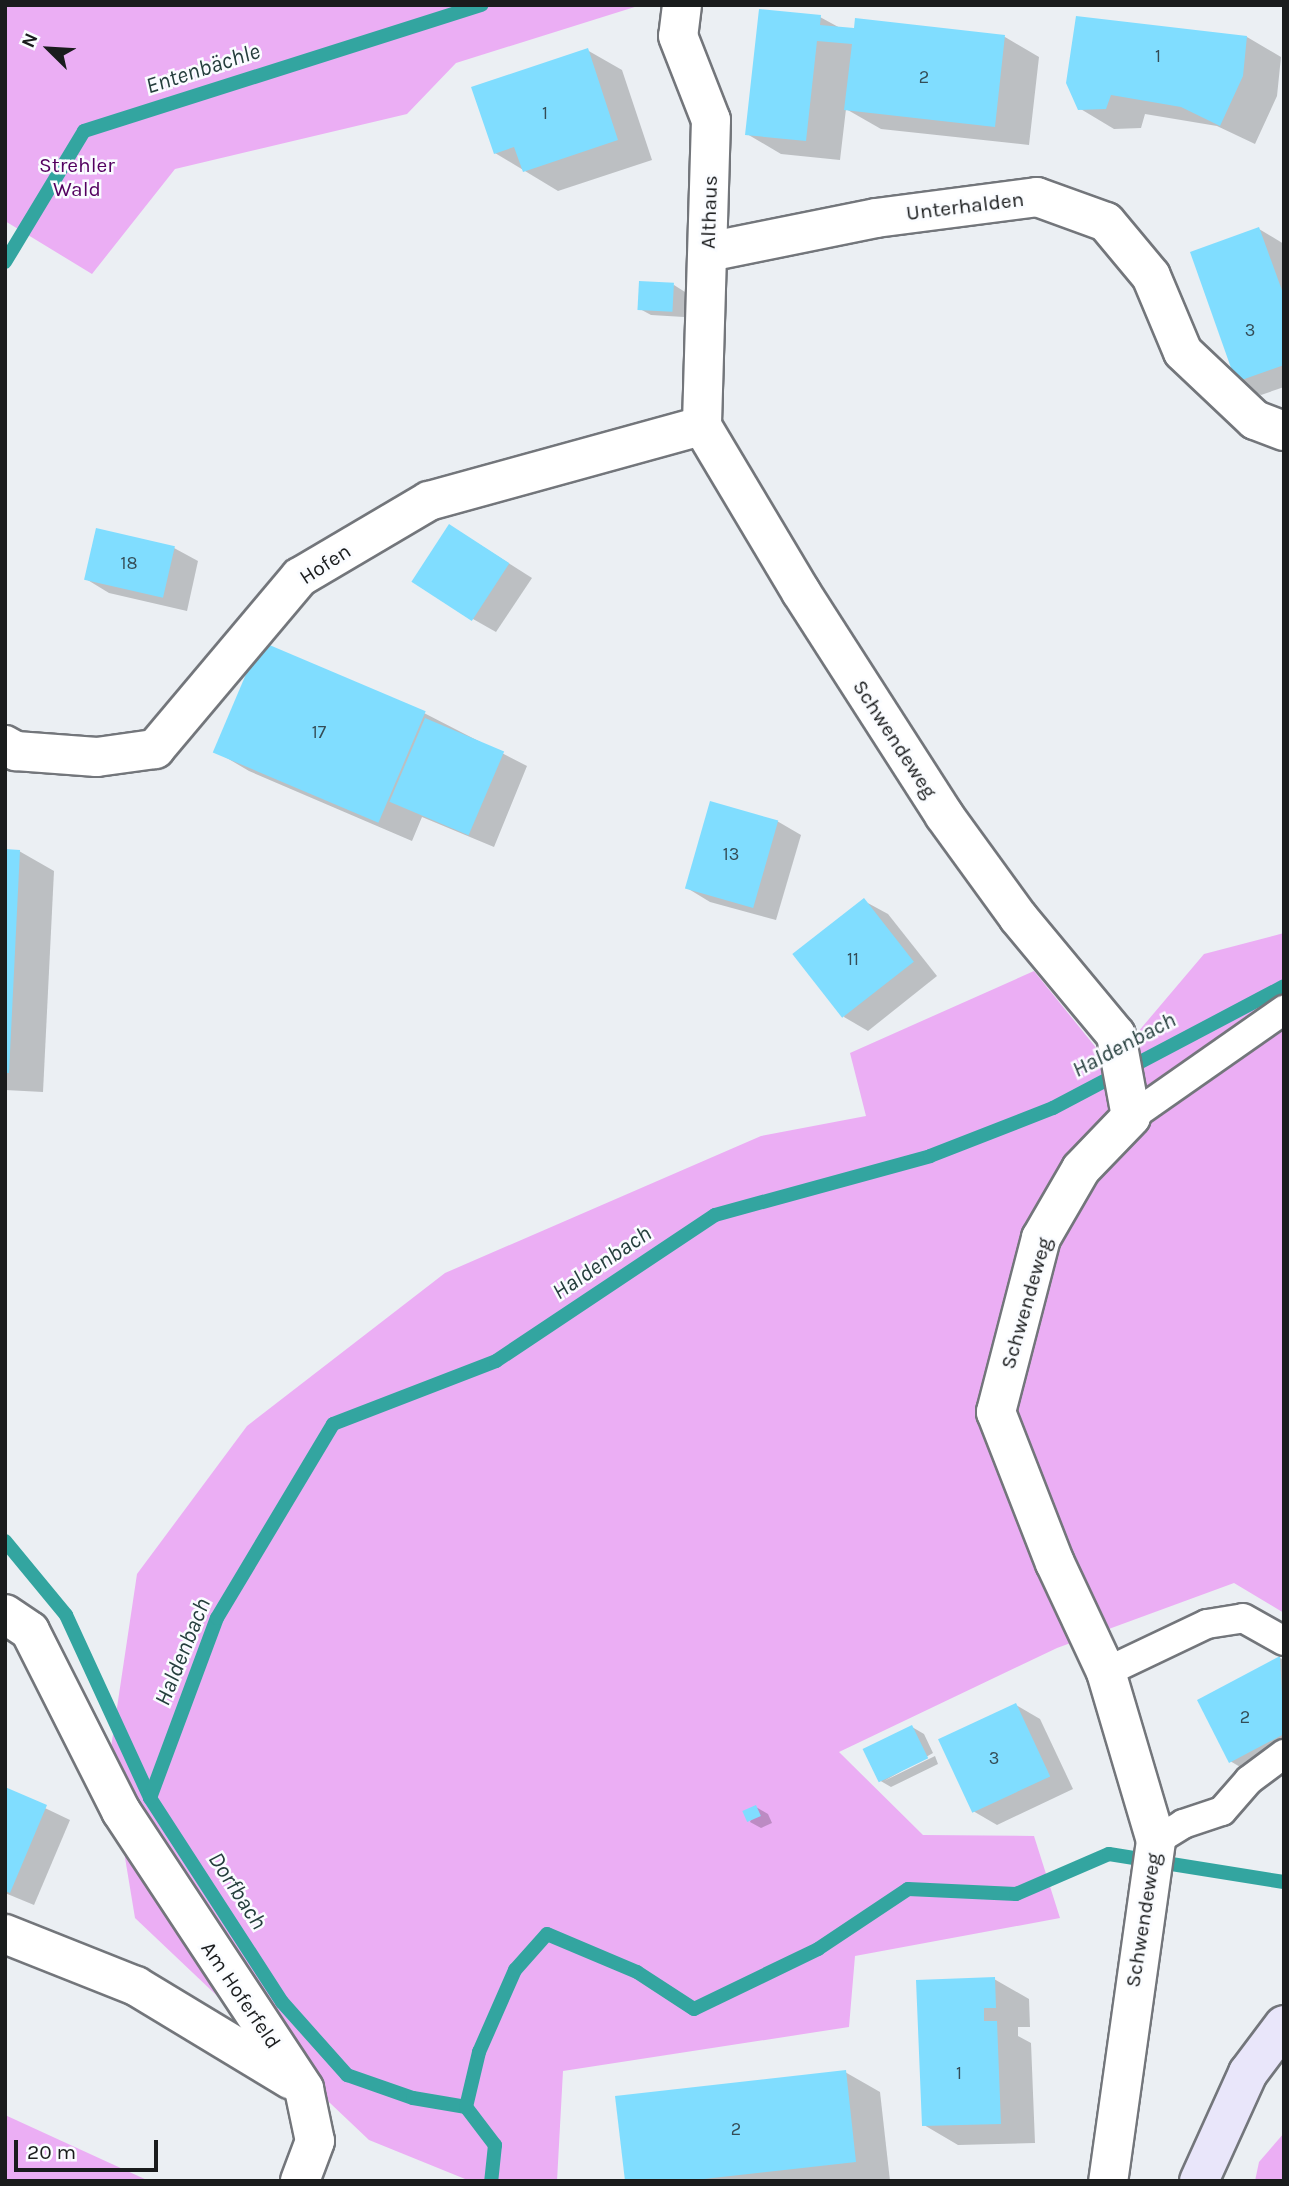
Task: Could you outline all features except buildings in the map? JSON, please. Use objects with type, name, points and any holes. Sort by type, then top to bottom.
[{"type":"street","name":"Althaus","points":[[682,5],[678,36],[711,120],[702,426]]},
{"type":"street","name":"Unterhalden","points":[[708,252],[876,218],[1038,197],[1106,222],[1151,275],[1183,352],[1255,419],[1284,431]]},
{"type":"street","name":"Hofen","points":[[5,745],[16,751],[97,757],[155,749],[300,577],[429,501],[702,426]]},
{"type":"street","name":"Schwendeweg","points":[[702,426],[801,592],[944,815],[1018,917],[1116,1035],[1131,1117],[1081,1168],[1041,1238],[996,1412],[1055,1563],[1106,1672],[1156,1841],[1108,2181]]},
{"type":"street","name":"Am Hoferfeld","points":[[5,1614],[30,1631],[121,1811],[304,2088]]},
{"type":"street","name":"Am Hoferfeld","points":[[5,1934],[136,1986],[304,2088]]},
{"type":"street","points":[[1199,2181],[1248,2073],[1284,2025]]},
{"type":"street","points":[[300,2181],[315,2141],[304,2088]]},
{"type":"lane","points":[[1131,1117],[1284,1010]]},
{"type":"lane","points":[[1106,1672],[1207,1624],[1243,1618],[1284,1642]]},
{"type":"lane","points":[[1156,1841],[1183,1824],[1222,1811],[1249,1780],[1284,1754]]},
{"type":"green space","name":"Strehler Wald","points":[[5,5],[641,5],[456,63],[407,114],[175,169],[92,274],[5,221]]},
{"type":"green space","points":[[1284,933],[1284,1613],[1234,1583],[1057,1648],[839,1752],[923,1835],[1034,1836],[1060,1918],[855,1956],[849,2027],[563,2071],[557,2181],[470,2181],[369,2140],[135,1918],[109,1761],[137,1574],[247,1426],[445,1273],[761,1136],[866,1116],[850,1053],[1034,971],[1110,1065],[1204,954]]},
{"type":"green space","points":[[5,2115],[149,2181],[5,2181]]},
{"type":"green space","points":[[1284,2133],[1284,2181],[1255,2181],[1259,2162]]},
{"type":"waterway","name":"Entenbächle","points":[[5,262],[84,131],[481,5]]},
{"type":"waterway","name":"Haldenbach","points":[[150,1798],[217,1618],[333,1424],[496,1361],[715,1215],[930,1156],[1053,1108],[1284,986]]},
{"type":"waterway","name":"Dorfbach","points":[[5,1541],[66,1615],[150,1798],[282,2002],[347,2075],[413,2098],[466,2107],[495,2145],[491,2181]]},
{"type":"waterway","points":[[466,2107],[479,2052],[515,1970],[547,1934],[637,1972],[694,2009],[818,1949],[908,1889],[1016,1894],[1109,1854],[1284,1882]]}]
